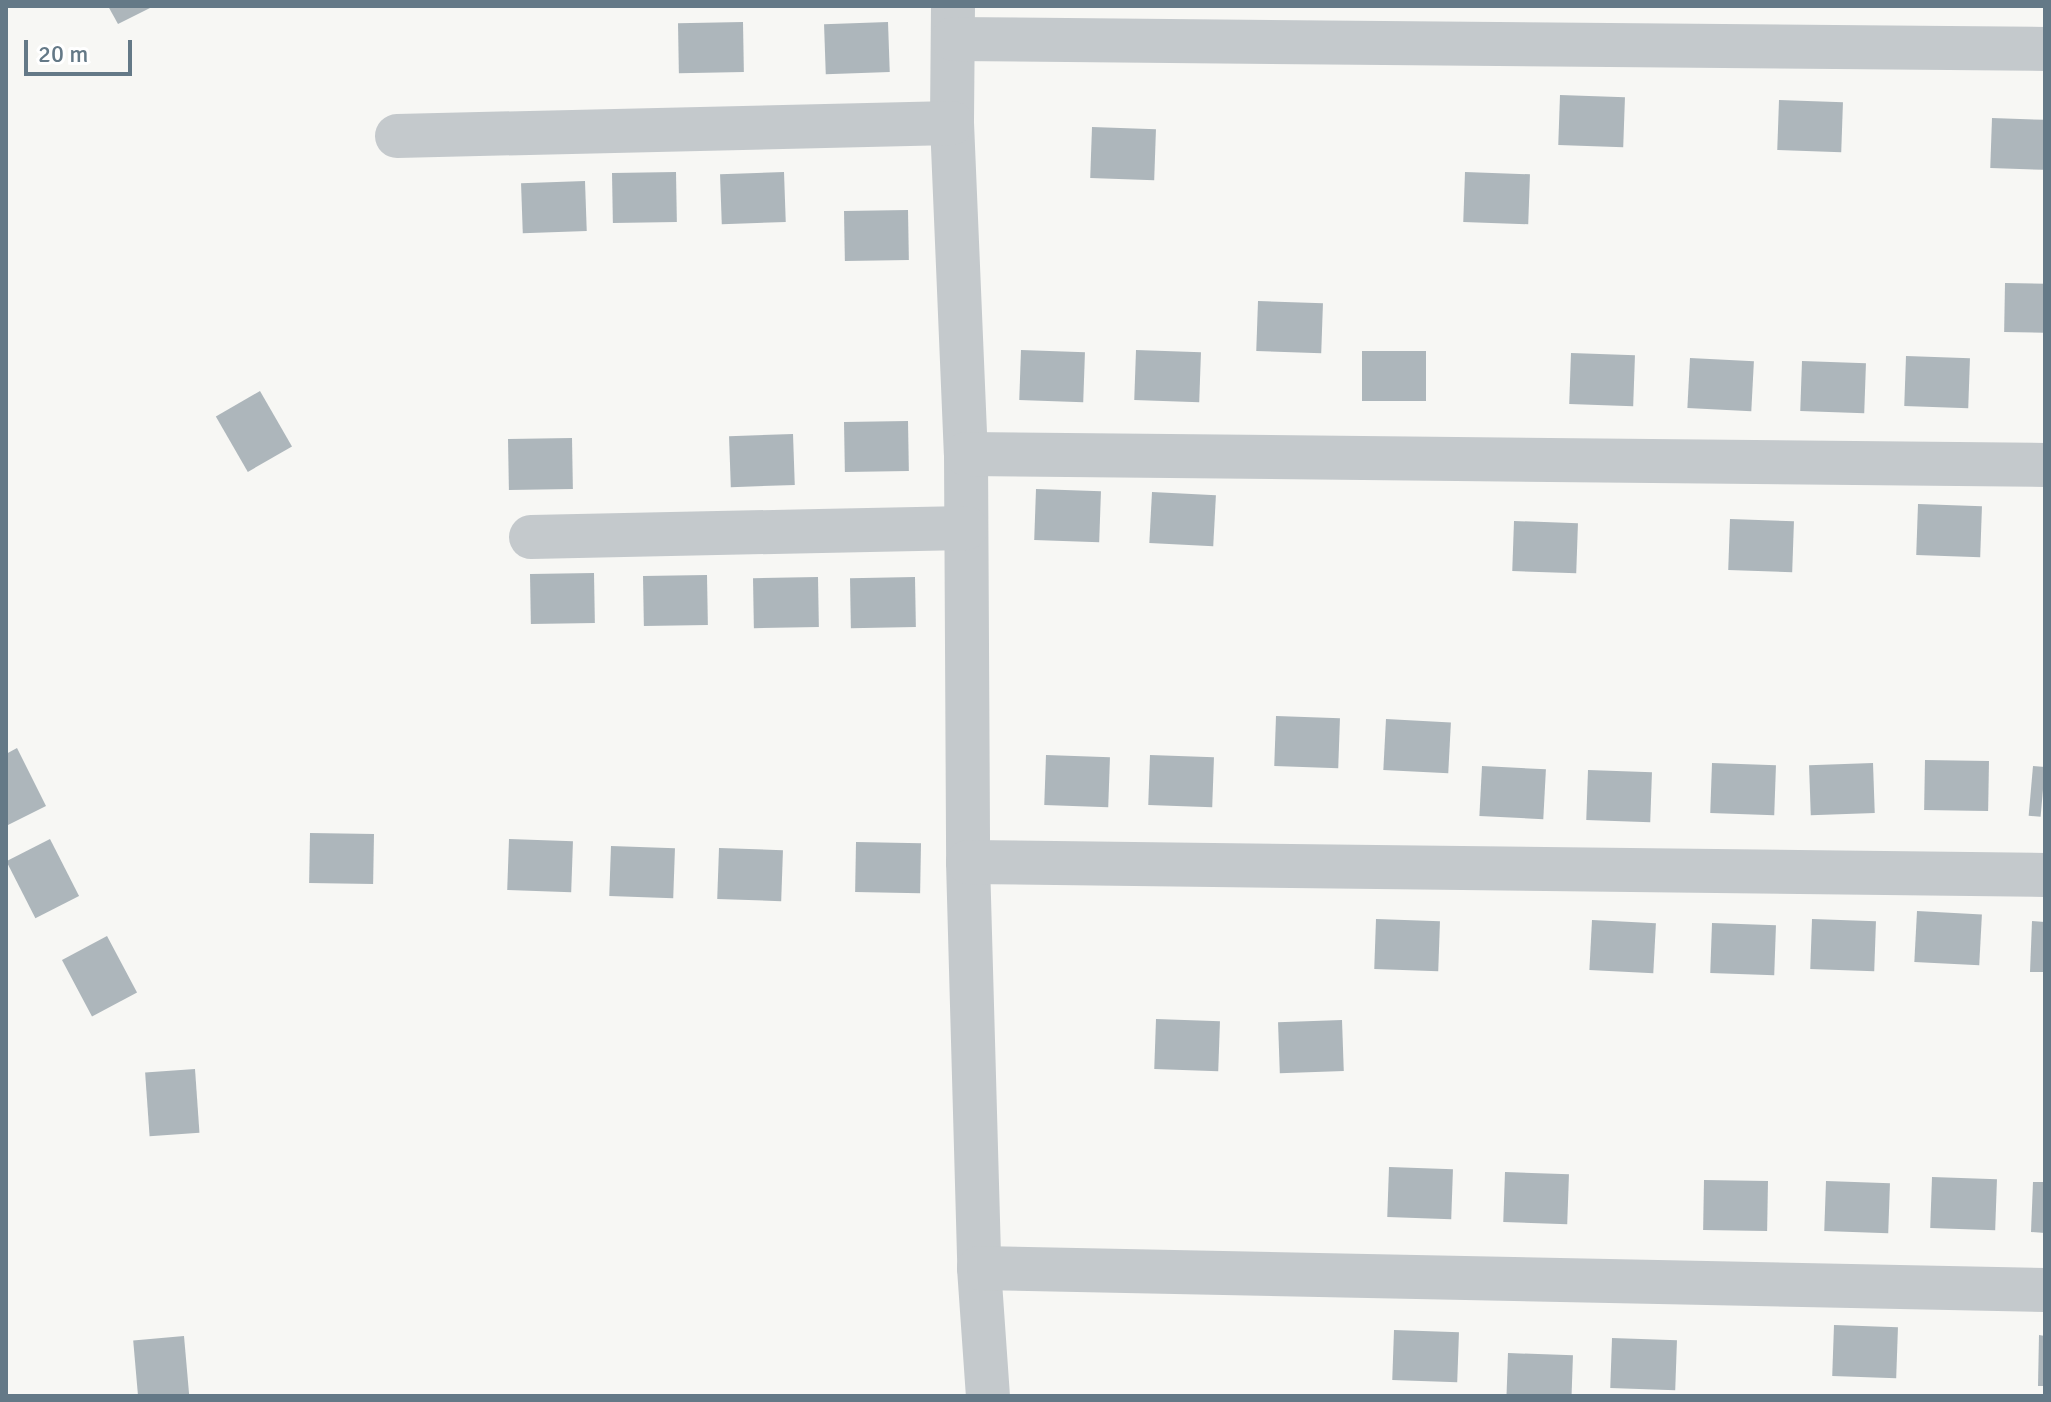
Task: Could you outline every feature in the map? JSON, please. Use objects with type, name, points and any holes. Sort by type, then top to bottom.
[{"type":"street","points":[[988,1396],[979,1268],[968,862],[966,454],[952,123],[953,22],[2045,49]]},
{"type":"street","points":[[397,136],[952,123]]},
{"type":"street","points":[[966,454],[2045,465]]},
{"type":"street","points":[[531,537],[966,528]]},
{"type":"street","points":[[968,862],[2045,875]]},
{"type":"street","points":[[979,1268],[2045,1290]]},
{"type":"building","points":[[108,6],[154,6],[118,24]]},
{"type":"building","points":[[743,22],[744,72],[679,73],[678,23]]},
{"type":"building","points":[[888,22],[890,72],[826,74],[824,24]]},
{"type":"building","points":[[1560,95],[1625,97],[1623,147],[1558,145]]},
{"type":"building","points":[[1779,100],[1843,102],[1841,152],[1777,150]]},
{"type":"building","points":[[1992,118],[2045,120],[2043,170],[1990,168]]},
{"type":"building","points":[[1092,127],[1156,129],[1154,180],[1090,178]]},
{"type":"building","points":[[676,172],[677,222],[613,223],[612,173]]},
{"type":"building","points":[[784,172],[786,222],[722,224],[720,174]]},
{"type":"building","points":[[1465,172],[1530,174],[1528,224],[1463,222]]},
{"type":"building","points":[[585,181],[587,231],[523,233],[521,183]]},
{"type":"building","points":[[908,210],[909,260],[845,261],[844,211]]},
{"type":"building","points":[[2005,283],[2045,284],[2044,333],[2004,332]]},
{"type":"building","points":[[1258,301],[1323,303],[1321,353],[1256,351]]},
{"type":"building","points":[[1021,350],[1085,352],[1083,402],[1019,400]]},
{"type":"building","points":[[1136,350],[1201,352],[1199,402],[1134,400]]},
{"type":"building","points":[[1362,351],[1426,351],[1426,401],[1362,401]]},
{"type":"building","points":[[1571,353],[1635,355],[1633,406],[1569,404]]},
{"type":"building","points":[[1906,356],[1970,358],[1968,408],[1904,406]]},
{"type":"building","points":[[1690,358],[1754,361],[1751,411],[1687,408]]},
{"type":"building","points":[[1802,361],[1866,363],[1864,413],[1800,411]]},
{"type":"building","points":[[260,391],[292,446],[248,472],[216,416]]},
{"type":"building","points":[[908,421],[909,471],[845,472],[844,422]]},
{"type":"building","points":[[793,434],[795,485],[731,487],[729,436]]},
{"type":"building","points":[[572,438],[573,489],[509,490],[508,439]]},
{"type":"building","points":[[1036,489],[1101,491],[1099,542],[1034,540]]},
{"type":"building","points":[[1152,492],[1216,495],[1213,546],[1149,543]]},
{"type":"building","points":[[1918,504],[1982,506],[1980,557],[1916,555]]},
{"type":"building","points":[[1730,519],[1794,521],[1792,572],[1728,570]]},
{"type":"building","points":[[1514,521],[1578,523],[1576,573],[1512,571]]},
{"type":"building","points":[[594,573],[595,623],[531,624],[530,574]]},
{"type":"building","points":[[707,575],[708,625],[644,626],[643,576]]},
{"type":"building","points":[[818,577],[819,627],[754,628],[753,578]]},
{"type":"building","points":[[915,577],[916,627],[851,628],[850,578]]},
{"type":"building","points":[[1276,716],[1340,718],[1338,768],[1274,766]]},
{"type":"building","points":[[1386,719],[1451,722],[1448,773],[1383,770]]},
{"type":"building","points":[[17,748],[46,806],[6,826],[6,754]]},
{"type":"building","points":[[1046,755],[1110,757],[1108,807],[1044,805]]},
{"type":"building","points":[[1150,755],[1214,757],[1212,807],[1148,805]]},
{"type":"building","points":[[1925,760],[1989,761],[1988,811],[1924,810]]},
{"type":"building","points":[[1712,763],[1776,765],[1774,815],[1710,813]]},
{"type":"building","points":[[1873,763],[1875,813],[1811,815],[1809,765]]},
{"type":"building","points":[[1482,766],[1546,769],[1543,819],[1479,816]]},
{"type":"building","points":[[2033,766],[2045,767],[2041,817],[2029,816]]},
{"type":"building","points":[[1588,770],[1652,772],[1650,822],[1586,820]]},
{"type":"building","points":[[310,833],[374,834],[373,884],[309,883]]},
{"type":"building","points":[[50,839],[79,896],[35,918],[6,861]]},
{"type":"building","points":[[509,839],[573,841],[571,892],[507,890]]},
{"type":"building","points":[[856,842],[921,843],[920,893],[855,892]]},
{"type":"building","points":[[611,846],[675,848],[673,898],[609,896]]},
{"type":"building","points":[[719,848],[783,850],[781,901],[717,899]]},
{"type":"building","points":[[1917,911],[1982,914],[1979,965],[1914,962]]},
{"type":"building","points":[[1376,919],[1440,921],[1438,971],[1374,969]]},
{"type":"building","points":[[1812,919],[1876,921],[1874,971],[1810,969]]},
{"type":"building","points":[[1592,920],[1656,923],[1653,973],[1589,970]]},
{"type":"building","points":[[2032,921],[2045,922],[2045,972],[2030,972]]},
{"type":"building","points":[[1712,923],[1776,925],[1774,975],[1710,973]]},
{"type":"building","points":[[107,936],[137,993],[92,1016],[62,960]]},
{"type":"building","points":[[1156,1019],[1220,1021],[1218,1071],[1154,1069]]},
{"type":"building","points":[[1342,1020],[1344,1071],[1280,1073],[1278,1022]]},
{"type":"building","points":[[195,1069],[199,1133],[150,1136],[145,1072]]},
{"type":"building","points":[[1389,1167],[1453,1169],[1451,1219],[1387,1217]]},
{"type":"building","points":[[1505,1172],[1569,1174],[1567,1224],[1503,1222]]},
{"type":"building","points":[[1932,1177],[1997,1179],[1995,1230],[1930,1228]]},
{"type":"building","points":[[1704,1180],[1768,1181],[1767,1231],[1703,1230]]},
{"type":"building","points":[[1826,1181],[1890,1183],[1888,1233],[1824,1231]]},
{"type":"building","points":[[2033,1182],[2045,1182],[2045,1233],[2031,1232]]},
{"type":"building","points":[[1834,1325],[1898,1327],[1896,1378],[1832,1376]]},
{"type":"building","points":[[1394,1330],[1459,1332],[1457,1382],[1392,1380]]},
{"type":"building","points":[[2039,1335],[2045,1336],[2045,1386],[2038,1386]]},
{"type":"building","points":[[184,1336],[189,1396],[138,1396],[133,1340]]},
{"type":"building","points":[[1612,1338],[1677,1340],[1675,1390],[1610,1388]]},
{"type":"building","points":[[1508,1353],[1573,1355],[1572,1396],[1506,1396]]}]
